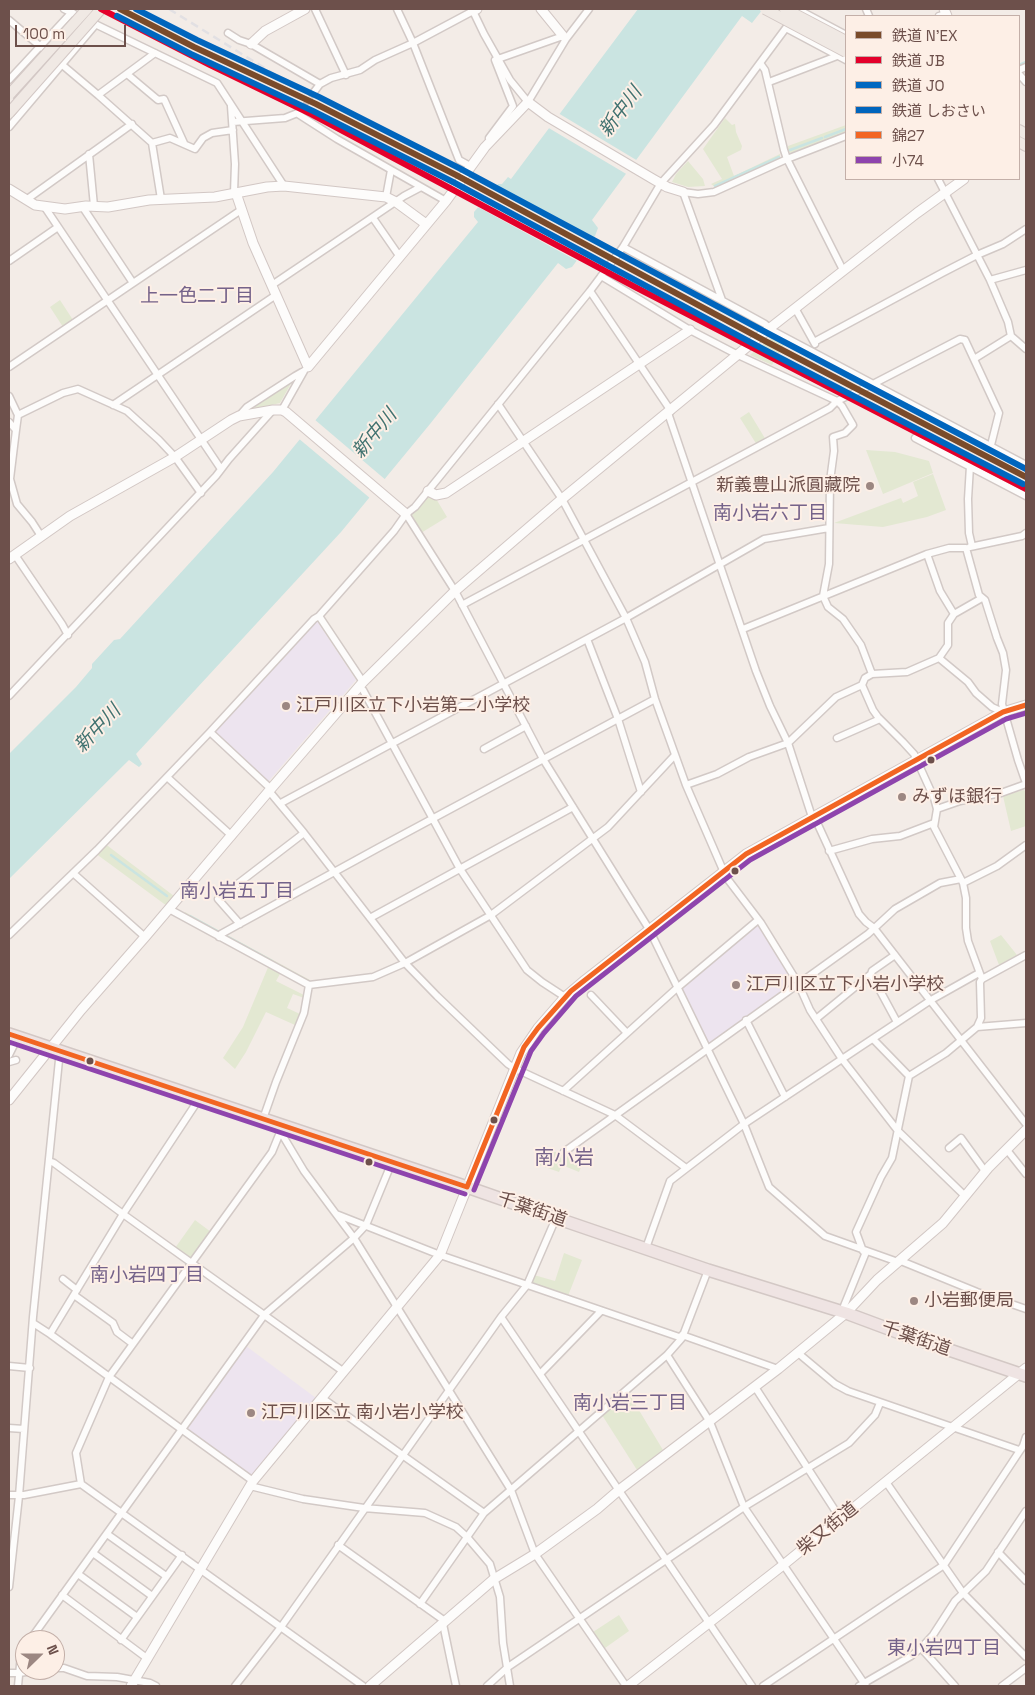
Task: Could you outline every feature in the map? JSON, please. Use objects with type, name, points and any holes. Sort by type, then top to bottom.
[{"type":"highway","name":"千葉街道","points":[[9,1034],[263,1119],[281,1128],[468,1187],[708,1270],[846,1313],[905,1335],[1024,1373]]},
{"type":"main road","points":[[9,96],[86,9]]},
{"type":"main road","points":[[94,22],[101,9]]},
{"type":"main road","points":[[9,113],[107,9]]},
{"type":"main road","points":[[765,9],[842,54]]},
{"type":"main road","points":[[784,9],[845,41]]},
{"type":"street","points":[[64,9],[217,83],[284,186]]},
{"type":"street","points":[[251,44],[265,31],[304,9]]},
{"type":"street","points":[[315,9],[346,75]]},
{"type":"street","points":[[397,9],[413,43],[459,160],[470,166]]},
{"type":"street","points":[[314,92],[320,84],[331,78],[360,70],[379,58],[413,43],[474,9],[484,34],[514,87],[531,105],[661,184],[683,192],[698,194],[714,192],[787,159],[845,136]]},
{"type":"street","points":[[541,9],[564,38]]},
{"type":"street","points":[[9,696],[221,470],[282,411],[305,370],[446,201],[470,166],[485,148],[531,105],[564,38],[589,9]]},
{"type":"street","points":[[9,936],[168,778],[314,619],[319,616],[394,531],[590,291],[623,247],[661,184],[714,125],[800,9],[845,34]]},
{"type":"street","points":[[9,80],[72,12]]},
{"type":"street","points":[[9,20],[152,143],[160,199]]},
{"type":"street","points":[[9,127],[62,64],[94,22]]},
{"type":"street","points":[[786,28],[842,54]]},
{"type":"street","points":[[228,33],[239,40],[251,44],[320,84]]},
{"type":"street","points":[[485,148],[495,129],[513,106],[495,60],[564,38]]},
{"type":"street","points":[[98,95],[155,53]]},
{"type":"street","points":[[769,82],[842,54]]},
{"type":"street","points":[[760,63],[766,70],[787,159],[843,270]]},
{"type":"street","points":[[127,74],[158,100],[164,99],[184,143]]},
{"type":"street","points":[[231,104],[235,193],[252,243],[276,294],[305,370]]},
{"type":"street","points":[[152,143],[170,138],[195,149],[203,138],[242,121],[285,118],[299,113],[337,139],[446,201]]},
{"type":"street","points":[[26,200],[132,124]]},
{"type":"street","points":[[89,154],[94,206]]},
{"type":"street","points":[[386,197],[391,170]]},
{"type":"street","points":[[939,180],[990,280],[1008,322],[1011,336],[1026,349]]},
{"type":"street","points":[[9,1100],[81,1010],[361,684],[455,591],[770,328],[963,180]]},
{"type":"street","points":[[9,189],[35,205],[65,209],[82,206],[108,207],[160,199],[215,197],[284,186],[386,197],[426,224]]},
{"type":"street","points":[[272,285],[421,187]]},
{"type":"street","points":[[683,192],[722,300]]},
{"type":"street","points":[[44,206],[221,470]]},
{"type":"street","points":[[82,206],[133,284]]},
{"type":"street","points":[[9,367],[241,210]]},
{"type":"street","points":[[373,218],[400,257]]},
{"type":"street","points":[[9,261],[58,227]]},
{"type":"street","points":[[814,342],[977,255],[1004,244],[1026,229]]},
{"type":"street","points":[[623,247],[816,353],[1026,464]]},
{"type":"street","points":[[990,280],[1026,270]]},
{"type":"street","points":[[601,276],[690,330],[738,355],[837,400],[842,406],[853,424],[845,433],[833,437],[834,451],[830,481],[829,564],[823,596],[828,607],[843,619],[861,645],[872,674]]},
{"type":"street","points":[[590,291],[670,412],[756,671],[788,743],[813,816],[859,914],[874,928],[1026,1124]]},
{"type":"street","points":[[113,405],[276,294]]},
{"type":"street","points":[[795,308],[814,342],[816,353]]},
{"type":"street","points":[[428,491],[441,495],[446,493],[690,330]]},
{"type":"street","points":[[974,359],[1011,336]]},
{"type":"street","points":[[462,606],[830,408],[837,400],[874,384],[960,339],[965,340],[999,413],[991,445]]},
{"type":"street","points":[[68,635],[62,624],[12,557],[70,516],[175,457],[238,416],[247,407],[305,370]]},
{"type":"street","points":[[18,415],[63,393],[78,389],[127,411],[160,440],[201,493]]},
{"type":"street","points":[[9,396],[18,415],[10,480],[17,504],[41,536]]},
{"type":"street","points":[[498,404],[562,500],[626,618],[645,662],[655,700],[686,785],[722,871],[758,920],[798,983],[816,1019],[842,1059],[898,1131],[964,1195]]},
{"type":"street","points":[[238,416],[282,411],[406,514],[455,591],[543,759],[649,929],[744,1124],[769,1188],[821,1234],[1026,1309]]},
{"type":"street","points":[[9,422],[16,430]]},
{"type":"street","points":[[916,438],[1026,496]]},
{"type":"street","points":[[938,809],[960,801],[1001,793],[1026,784],[1003,712],[1005,660],[985,600],[979,595],[969,547],[968,499],[970,466]]},
{"type":"street","points":[[281,803],[626,618],[764,538],[829,528]]},
{"type":"street","points":[[743,629],[927,554],[949,548],[969,547],[1022,536],[1026,533]]},
{"type":"street","points":[[927,554],[940,590],[954,614]]},
{"type":"street","points":[[686,785],[716,774],[749,757],[788,743],[836,697],[862,685],[865,678],[872,674],[907,672],[939,658],[948,645],[948,623],[954,614],[982,598]]},
{"type":"street","points":[[319,616],[361,684],[460,869],[527,970],[566,997]]},
{"type":"street","points":[[587,639],[618,719],[641,792]]},
{"type":"street","points":[[939,658],[968,682],[976,693],[992,707],[1003,712]]},
{"type":"street","points":[[846,1313],[844,1306],[864,1251],[856,1232],[881,1177],[892,1158],[909,1076],[963,1041],[977,1027],[981,1018],[981,976],[968,941],[966,898],[962,881],[934,827],[938,809],[909,748],[873,710],[862,685]]},
{"type":"street","points":[[219,938],[221,934],[655,700]]},
{"type":"street","points":[[133,1683],[252,1483],[440,1255],[514,1068],[528,1041],[566,997],[722,871],[746,854],[1003,712],[1026,705]]},
{"type":"street","points":[[837,738],[880,719]]},
{"type":"street","points":[[484,749],[526,726]]},
{"type":"street","points":[[210,732],[281,803],[405,963],[514,1068],[615,1115],[686,1168]]},
{"type":"street","points":[[169,909],[309,986],[373,977],[405,963],[491,915],[608,827],[675,755]]},
{"type":"street","points":[[168,778],[232,836]]},
{"type":"street","points":[[370,918],[573,807]]},
{"type":"street","points":[[829,851],[852,844],[900,836],[934,824]]},
{"type":"street","points":[[240,924],[218,899],[304,832]]},
{"type":"street","points":[[564,1152],[874,928],[895,909],[940,883],[962,881],[997,866],[1026,844]]},
{"type":"street","points":[[73,873],[145,937]]},
{"type":"street","points":[[563,1091],[677,988],[758,920]]},
{"type":"street","points":[[816,1019],[871,974],[872,971],[895,955]]},
{"type":"street","points":[[646,1248],[670,1180],[744,1124],[931,1000],[1026,955]]},
{"type":"street","points":[[871,974],[897,1022]]},
{"type":"street","points":[[263,1119],[304,1014],[309,986]]},
{"type":"street","points":[[591,995],[627,1033]]},
{"type":"street","points":[[746,1020],[785,1097]]},
{"type":"street","points":[[977,1027],[1026,1023]]},
{"type":"street","points":[[9,1055],[14,1045],[22,1039]]},
{"type":"street","points":[[873,1039],[909,1076]]},
{"type":"street","points":[[9,1587],[59,1060],[62,1052]]},
{"type":"street","points":[[50,1334],[123,1214],[200,1099]]},
{"type":"street","points":[[281,1128],[304,1171],[354,1238],[511,1490],[535,1554],[627,1686]]},
{"type":"street","points":[[281,1128],[272,1152],[109,1377],[76,1453],[81,1484],[363,1686]]},
{"type":"street","points":[[370,1686],[494,1579],[535,1554],[597,1509],[619,1490],[778,1369],[846,1313],[877,1280],[942,1223],[985,1171],[1026,1130]]},
{"type":"street","points":[[948,1148],[961,1138],[985,1171]]},
{"type":"street","points":[[1007,1150],[1026,1174]]},
{"type":"street","points":[[49,1161],[54,1162],[123,1214],[344,1372]]},
{"type":"street","points":[[37,1630],[265,1314],[354,1238],[366,1225],[392,1162]]},
{"type":"street","points":[[336,1214],[440,1255],[601,1311],[778,1369]]},
{"type":"street","points":[[236,1686],[527,1285],[556,1218]]},
{"type":"street","points":[[420,1604],[484,1514],[667,1355],[682,1336],[708,1270]]},
{"type":"street","points":[[62,1278],[75,1292],[113,1323],[117,1332],[133,1344]]},
{"type":"street","points":[[540,1374],[601,1311]]},
{"type":"street","points":[[502,1317],[752,1686]]},
{"type":"street","points":[[33,1323],[182,1430],[252,1483],[303,1499],[364,1508],[425,1513],[456,1527],[490,1564],[500,1597],[503,1643],[510,1686]]},
{"type":"street","points":[[798,1353],[835,1384],[848,1391],[952,1428],[1023,1448]]},
{"type":"street","points":[[667,1355],[710,1422],[744,1508],[863,1685],[922,1648],[933,1635],[955,1601],[986,1571],[1026,1511]]},
{"type":"street","points":[[9,1366],[30,1368]]},
{"type":"street","name":"柴又街道","points":[[627,1686],[782,1566],[952,1428],[1024,1373]]},
{"type":"street","points":[[755,1387],[840,1518]]},
{"type":"street","points":[[322,1398],[484,1514]]},
{"type":"street","points":[[487,1686],[508,1667],[744,1508],[850,1443],[875,1415],[880,1403]]},
{"type":"street","points":[[9,1428],[24,1429]]},
{"type":"street","points":[[763,1686],[944,1564],[1023,1448],[1026,1437]]},
{"type":"street","points":[[886,1482],[963,1593],[1026,1657]]},
{"type":"street","points":[[9,1495],[19,1496],[81,1484]]},
{"type":"street","points":[[107,1534],[166,1576]]},
{"type":"street","points":[[338,1545],[442,1620],[456,1686]]},
{"type":"street","points":[[998,1552],[1026,1581]]},
{"type":"street","points":[[93,1553],[152,1596]]},
{"type":"street","points":[[121,1640],[182,1555]]},
{"type":"street","points":[[78,1574],[137,1617]]},
{"type":"street","points":[[62,1595],[148,1659]]},
{"type":"street","points":[[922,1648],[955,1686]]},
{"type":"street","points":[[65,1668],[87,1676],[117,1677],[133,1683],[150,1683],[156,1686]]},
{"type":"street","points":[[1002,1686],[1026,1668]]},
{"type":"shaded area","name":"江戸川区立下小岩第二小学校","points":[[317,621],[356,680],[267,783],[214,731]]},
{"type":"shaded area","name":"江戸川区立下小岩小学校","points":[[756,925],[759,925],[793,981],[710,1043],[707,1043],[681,988]]},
{"type":"shaded area","name":"江戸川区立 南小岩小学校","points":[[246,1346],[316,1398],[252,1476],[189,1431],[188,1428]]},
{"type":"green space","points":[[725,118],[732,125],[735,124],[742,146],[741,150],[727,157],[734,176],[780,154],[780,158],[715,187],[711,184],[722,179],[703,149]]},
{"type":"green space","points":[[845,125],[845,133],[791,153],[788,151],[788,146]]},
{"type":"green space","points":[[688,161],[703,179],[705,186],[688,187],[672,182],[676,174]]},
{"type":"green space","points":[[60,300],[73,320],[63,327],[50,307]]},
{"type":"green space","points":[[772,337],[785,344],[772,365],[750,355]]},
{"type":"green space","points":[[293,380],[280,403],[249,410]]},
{"type":"green space","points":[[749,412],[766,440],[757,445],[740,418]]},
{"type":"green space","points":[[866,450],[895,452],[929,461],[933,473],[883,494]]},
{"type":"green space","points":[[933,474],[946,510],[927,517],[883,527],[834,523],[901,498],[903,503],[918,496],[913,482]]},
{"type":"green space","points":[[427,495],[435,497],[447,517],[421,533],[410,511]]},
{"type":"green space","points":[[1023,790],[1026,791],[1026,826],[1011,831],[1003,796]]},
{"type":"green space","points":[[104,843],[174,896],[167,906],[95,853]]},
{"type":"green space","points":[[185,912],[310,980],[308,983],[184,914]]},
{"type":"green space","points":[[1001,935],[1017,955],[999,965],[990,941]]},
{"type":"green space","points":[[269,965],[281,972],[276,981],[304,995],[304,998],[293,994],[287,1008],[300,1014],[295,1025],[266,1012],[246,1052],[235,1069],[223,1058],[243,1027]]},
{"type":"green space","points":[[545,1148],[583,1162],[579,1172],[562,1165],[559,1172],[539,1165]]},
{"type":"green space","points":[[195,1220],[211,1232],[191,1260],[175,1248]]},
{"type":"green space","points":[[564,1253],[582,1260],[568,1296],[530,1283],[534,1275],[555,1281]]},
{"type":"green space","points":[[628,1392],[663,1450],[637,1470],[602,1415]]},
{"type":"green space","points":[[619,1615],[629,1631],[605,1648],[593,1632]]},
{"type":"water","name":"新中川","points":[[638,9],[763,9],[752,23],[742,16],[592,220],[598,228],[595,236],[572,267],[566,269],[558,263],[341,532],[136,754],[142,764],[139,767],[129,760],[9,879],[9,754],[76,687],[92,668],[92,664],[114,640],[120,639],[273,472],[478,222],[474,217],[474,212],[498,184],[502,184],[508,177],[511,179]]},
{"type":"pier","points":[[558,113],[638,161],[628,175],[547,127]]},
{"type":"pier","points":[[494,185],[595,241],[587,251],[484,196]]},
{"type":"pier","points":[[483,198],[585,253],[579,262],[476,206]]},
{"type":"pier","points":[[314,419],[387,481],[371,499],[298,438]]},
{"type":"waterway","points":[[1020,65],[1026,62]]},
{"type":"waterway","points":[[825,137],[845,129]]},
{"type":"waterway","points":[[790,150],[822,138]]},
{"type":"waterway","points":[[715,186],[779,157]]},
{"type":"waterway","points":[[111,855],[167,896]]},
{"type":"waterway","points":[[190,916],[272,961]]},
{"type":"tunnel","points":[[300,112],[314,92]]},
{"type":"railway","points":[[169,9],[292,85]]},
{"type":"rail line","name":"JB","points":[[101,9],[311,114],[637,288],[1026,489]]},
{"type":"rail line","name":"N'EX","points":[[120,9],[194,47],[316,104],[456,175],[767,342],[1026,477]]},
{"type":"rail line","name":"しおさい","points":[[136,9],[197,40],[319,97],[459,168],[1026,469]]},
{"type":"rail line","name":"JO","points":[[117,16],[191,54],[313,111],[453,182],[763,349],[1023,484]]},
{"type":"transit line","name":"錦27","points":[[467,1187],[524,1047],[571,991],[746,854],[1003,712],[1026,705]]},
{"type":"transit line","name":"小74","points":[[474,1190],[531,1051],[576,996],[750,860],[1006,719],[1026,713]]},
{"type":"transit line","name":"錦27","points":[[9,1034],[467,1187]]},
{"type":"transit line","name":"小74","points":[[9,1042],[465,1194]]},
{"type":"place","name":"新義豊山派圓藏院","points":[[870,486]]},
{"type":"place","name":"江戸川区立下小岩第二小学校","points":[[286,706]]},
{"type":"place","name":"みずほ銀行","points":[[902,797]]},
{"type":"place","name":"江戸川区立下小岩小学校","points":[[736,985]]},
{"type":"place","name":"小岩郵便局","points":[[914,1301]]},
{"type":"place","name":"江戸川区立 南小岩小学校","points":[[251,1413]]},
{"type":"district","name":"上一色二丁目","points":[[197,297]]},
{"type":"district","name":"南小岩六丁目","points":[[770,514]]},
{"type":"district","name":"南小岩五丁目","points":[[237,892]]},
{"type":"district","name":"南小岩","points":[[564,1159]]},
{"type":"district","name":"南小岩四丁目","points":[[147,1276]]},
{"type":"district","name":"南小岩三丁目","points":[[630,1404]]},
{"type":"district","name":"東小岩四丁目","points":[[944,1649]]}]
